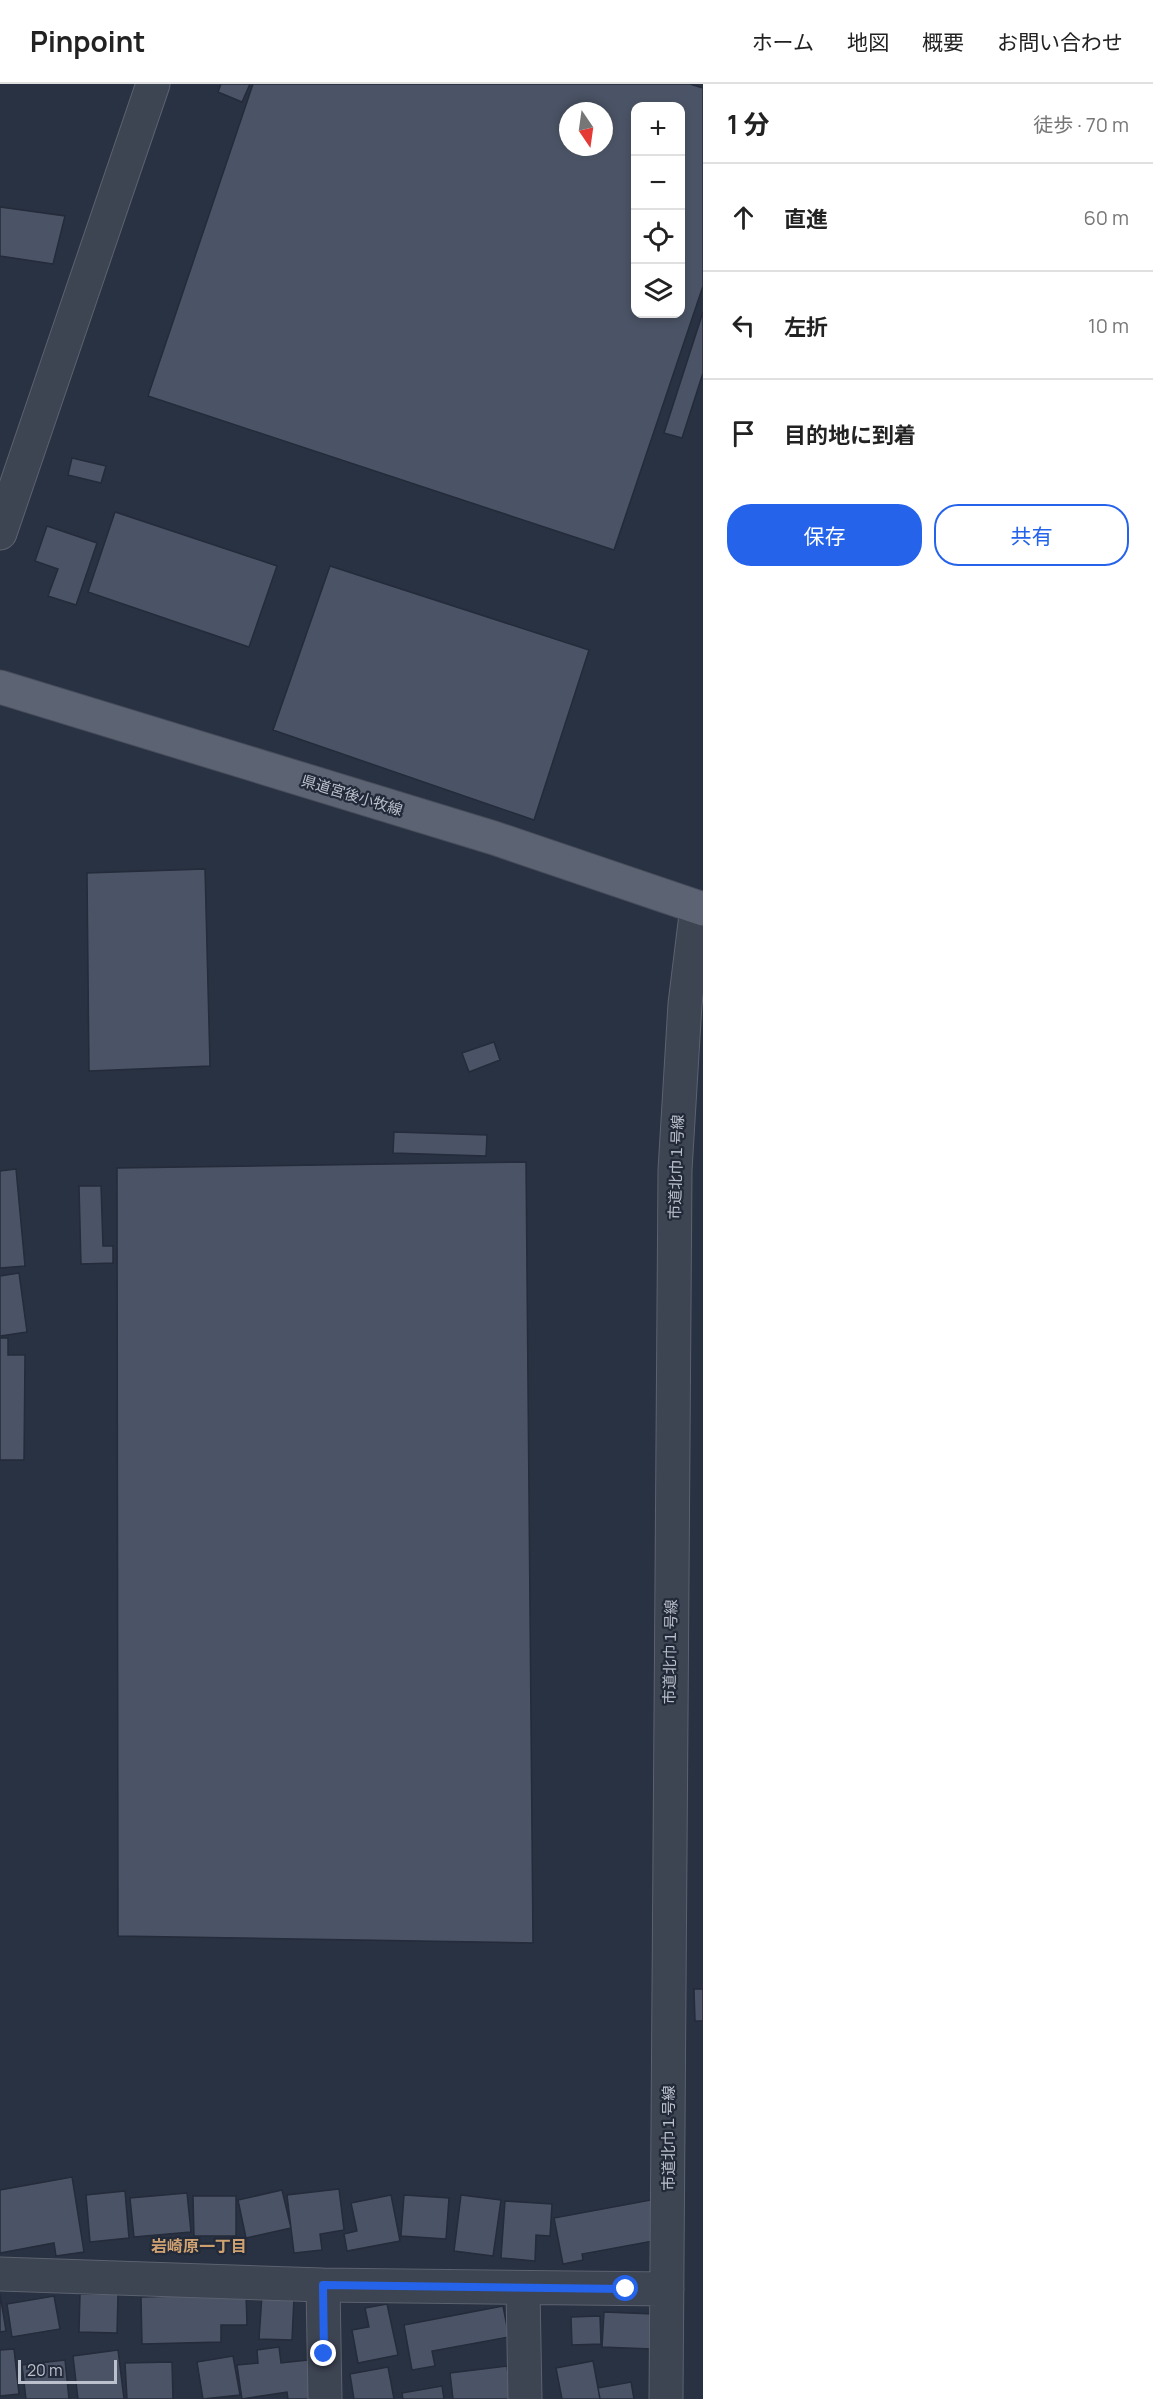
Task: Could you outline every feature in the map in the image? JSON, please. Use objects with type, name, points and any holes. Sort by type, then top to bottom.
[{"type":"main road","name":"県道宮後小牧線","points":[[0,687],[494,838],[700,908]]},
{"type":"street","points":[[0,533],[153,84]]},
{"type":"street","name":"市道北巾１号線","points":[[666,2399],[675,1170],[685,1004],[700,908]]},
{"type":"street","points":[[0,2274],[323,2285],[667,2289]]},
{"type":"street","points":[[323,2285],[325,2399]]},
{"type":"street","points":[[523,2289],[525,2399]]},
{"type":"building","points":[[221,84],[250,84],[242,102],[218,92]]},
{"type":"building","points":[[253,84],[690,84],[703,88],[703,286],[614,550],[148,396]]},
{"type":"building","points":[[0,207],[65,216],[53,264],[0,256]]},
{"type":"building","points":[[703,312],[703,373],[682,438],[664,433]]},
{"type":"building","points":[[72,458],[106,466],[101,483],[68,475]]},
{"type":"building","points":[[115,512],[277,566],[249,647],[88,592]]},
{"type":"building","points":[[47,526],[97,543],[76,605],[48,596],[58,569],[35,561]]},
{"type":"building","points":[[330,566],[589,650],[534,820],[273,730]]},
{"type":"building","points":[[205,869],[210,1066],[89,1071],[87,873]]},
{"type":"building","points":[[494,1042],[500,1060],[469,1072],[462,1053]]},
{"type":"building","points":[[394,1132],[487,1135],[486,1156],[393,1153]]},
{"type":"building","points":[[526,1162],[533,1943],[118,1936],[117,1168]]},
{"type":"building","points":[[16,1169],[25,1266],[0,1268],[0,1171]]},
{"type":"building","points":[[79,1186],[101,1186],[103,1246],[113,1246],[113,1263],[81,1264]]},
{"type":"building","points":[[19,1273],[27,1332],[0,1336],[0,1276]]},
{"type":"building","points":[[0,1338],[8,1338],[8,1355],[25,1355],[24,1460],[0,1460]]},
{"type":"building","points":[[694,1989],[703,1989],[703,2021],[695,2021]]},
{"type":"building","points":[[72,2177],[84,2252],[56,2256],[54,2243],[0,2253],[0,2190]]},
{"type":"building","points":[[339,2189],[344,2230],[320,2234],[322,2250],[294,2253],[287,2195]]},
{"type":"building","points":[[282,2190],[291,2228],[246,2238],[238,2200]]},
{"type":"building","points":[[125,2191],[129,2238],[90,2242],[86,2195]]},
{"type":"building","points":[[187,2193],[191,2232],[134,2237],[130,2198]]},
{"type":"building","points":[[391,2195],[400,2241],[347,2251],[344,2234],[357,2231],[351,2203]]},
{"type":"building","points":[[404,2195],[449,2198],[446,2239],[401,2236]]},
{"type":"building","points":[[461,2195],[501,2200],[493,2256],[454,2251]]},
{"type":"building","points":[[193,2196],[236,2196],[236,2236],[194,2236]]},
{"type":"building","points":[[656,2199],[664,2239],[582,2254],[583,2260],[563,2264],[554,2218]]},
{"type":"building","points":[[505,2201],[552,2204],[550,2236],[536,2235],[535,2261],[501,2258]]},
{"type":"building","points":[[0,2294],[6,2331],[0,2332]]},
{"type":"building","points":[[80,2294],[118,2294],[117,2333],[79,2332]]},
{"type":"building","points":[[246,2294],[247,2325],[221,2325],[221,2342],[142,2344],[141,2297]]},
{"type":"building","points":[[262,2295],[294,2297],[292,2340],[259,2339]]},
{"type":"building","points":[[54,2296],[60,2329],[12,2337],[7,2304]]},
{"type":"building","points":[[387,2304],[398,2355],[358,2363],[352,2330],[369,2327],[365,2308]]},
{"type":"building","points":[[503,2306],[509,2337],[432,2351],[435,2366],[412,2370],[404,2325]]},
{"type":"building","points":[[604,2312],[654,2314],[652,2349],[602,2347]]},
{"type":"building","points":[[600,2316],[601,2344],[572,2345],[571,2317]]},
{"type":"building","points":[[279,2347],[281,2363],[308,2360],[314,2399],[288,2399],[287,2392],[242,2399],[237,2365],[258,2363],[257,2350]]},
{"type":"building","points":[[14,2349],[19,2394],[0,2396],[0,2350]]},
{"type":"building","points":[[118,2350],[124,2399],[78,2399],[73,2356]]},
{"type":"building","points":[[233,2356],[240,2395],[203,2399],[197,2362]]},
{"type":"building","points":[[65,2360],[69,2399],[26,2399],[22,2365]]},
{"type":"building","points":[[593,2361],[600,2399],[562,2399],[556,2368]]},
{"type":"building","points":[[172,2362],[173,2399],[127,2399],[125,2363]]},
{"type":"building","points":[[507,2366],[511,2399],[453,2399],[450,2373]]},
{"type":"building","points":[[388,2367],[394,2399],[354,2399],[350,2374]]},
{"type":"building","points":[[631,2382],[634,2399],[600,2399],[598,2388]]},
{"type":"building","points":[[442,2386],[444,2399],[403,2399],[402,2393]]},
{"type":"district","name":"岩崎原一丁目","points":[[199,2246]]},
{"type":"route","points":[[324,2354],[323,2285],[626,2289]]}]
